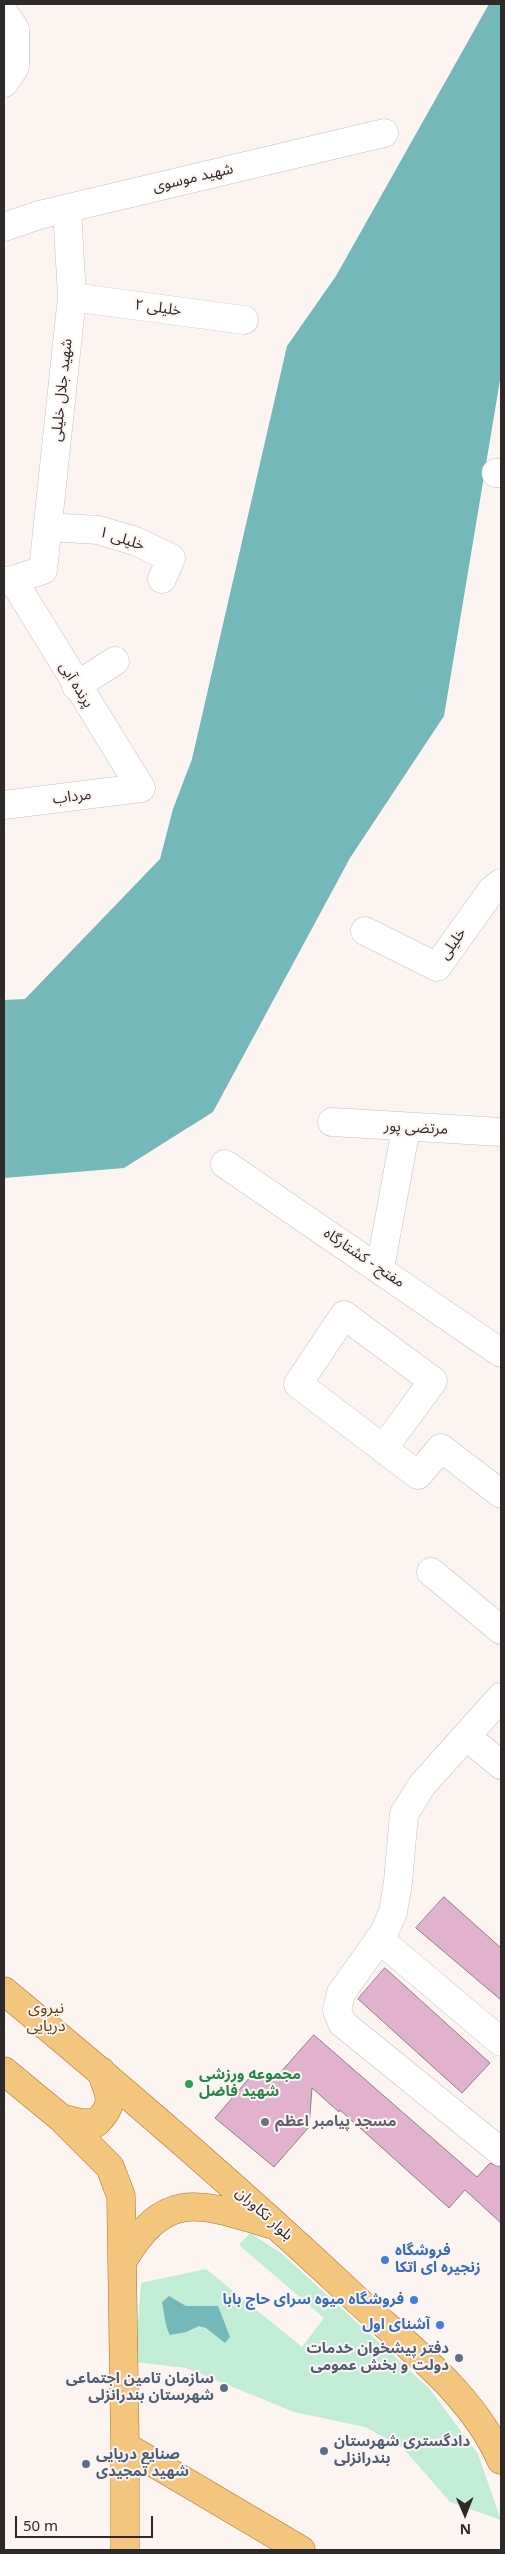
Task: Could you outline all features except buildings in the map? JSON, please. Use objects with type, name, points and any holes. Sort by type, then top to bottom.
[{"type":"main road","name":"بلوار تکاوران","points":[[4,1991],[101,2071],[279,2227],[459,2394],[499,2445]]},
{"type":"main road","points":[[4,2071],[60,2118],[110,2167],[121,2196],[125,2550]]},
{"type":"main road","points":[[60,2118],[81,2123],[96,2123],[106,2113],[111,2100],[101,2071]]},
{"type":"main road","points":[[122,2262],[142,2232],[162,2214],[179,2208],[211,2207],[279,2227]]},
{"type":"main road","points":[[125,2446],[301,2550]]},
{"type":"street","points":[[4,83],[15,67],[9,21]]},
{"type":"street","name":"شهید موسوی","points":[[4,227],[67,209],[384,133]]},
{"type":"street","name":"شهید جلال خلیلی","points":[[8,581],[43,570],[72,297],[67,209]]},
{"type":"street","name":"خلیلی ۲","points":[[72,297],[244,320]]},
{"type":"street","name":"خلیلی ۱","points":[[48,527],[98,530],[135,541],[171,558],[162,579]]},
{"type":"street","name":"پرنده آبی","points":[[8,581],[141,788]]},
{"type":"street","points":[[76,686],[115,661]]},
{"type":"street","name":"مرداب","points":[[4,805],[141,788]]},
{"type":"street","name":"خلیلی","points":[[365,931],[437,967],[492,890],[501,883]]},
{"type":"street","name":"مرتضی پور","points":[[332,1122],[406,1128],[501,1132]]},
{"type":"street","points":[[380,1268],[406,1128]]},
{"type":"street","name":"مفتح - کشتارگاه","points":[[225,1164],[380,1268],[501,1353]]},
{"type":"street","points":[[383,1449],[433,1381],[344,1315],[298,1384],[383,1449],[418,1475],[441,1448],[501,1494]]},
{"type":"street","points":[[431,1572],[501,1630]]},
{"type":"street","points":[[501,1697],[422,1785],[404,1814],[398,1882],[393,1912],[380,1939],[341,1994],[337,2010],[342,2024],[501,2152]]},
{"type":"street","points":[[466,1736],[501,1765]]},
{"type":"street","points":[[380,1939],[501,2042]]},
{"type":"green space","points":[[250,2233],[281,2253],[429,2388],[478,2454],[501,2520],[450,2502],[402,2447],[365,2427],[294,2412],[186,2368],[135,2362],[141,2283],[206,2269],[302,2347],[324,2318],[239,2245]]},
{"type":"water","points":[[489,4],[501,4],[501,374],[444,716],[350,858],[213,1112],[124,1168],[4,1178],[4,1000],[25,999],[160,859],[173,809],[192,759],[287,346],[336,276]]},
{"type":"water","points":[[169,2296],[186,2306],[218,2306],[230,2337],[225,2343],[206,2328],[199,2326],[186,2332],[170,2335],[162,2302]]},
{"type":"place","name":"مجموعه ورزشی شهید فاضل","points":[[189,2084]]},
{"type":"place","name":"مسجد پیامبر اعظم","points":[[265,2122]]},
{"type":"place","name":"فروشگاه زنجیره ای اتکا","points":[[385,2260]]},
{"type":"place","name":"فروشگاه میوه سرای حاج بابا","points":[[414,2300]]},
{"type":"place","name":"آشنای اول","points":[[440,2325]]},
{"type":"place","name":"دفتر پیشخوان خدمات دولت و بخش عمومی","points":[[459,2358]]},
{"type":"place","name":"سازمان تامین اجتماعی شهرستان بندرانزلی","points":[[224,2388]]},
{"type":"place","name":"دادگستری شهرستان بندرانزلی","points":[[324,2451]]},
{"type":"place","name":"صنایع دریایی شهید تمجیدی","points":[[86,2464]]},
{"type":"district","name":"نیروی دریایی","points":[[46,2017]]}]
